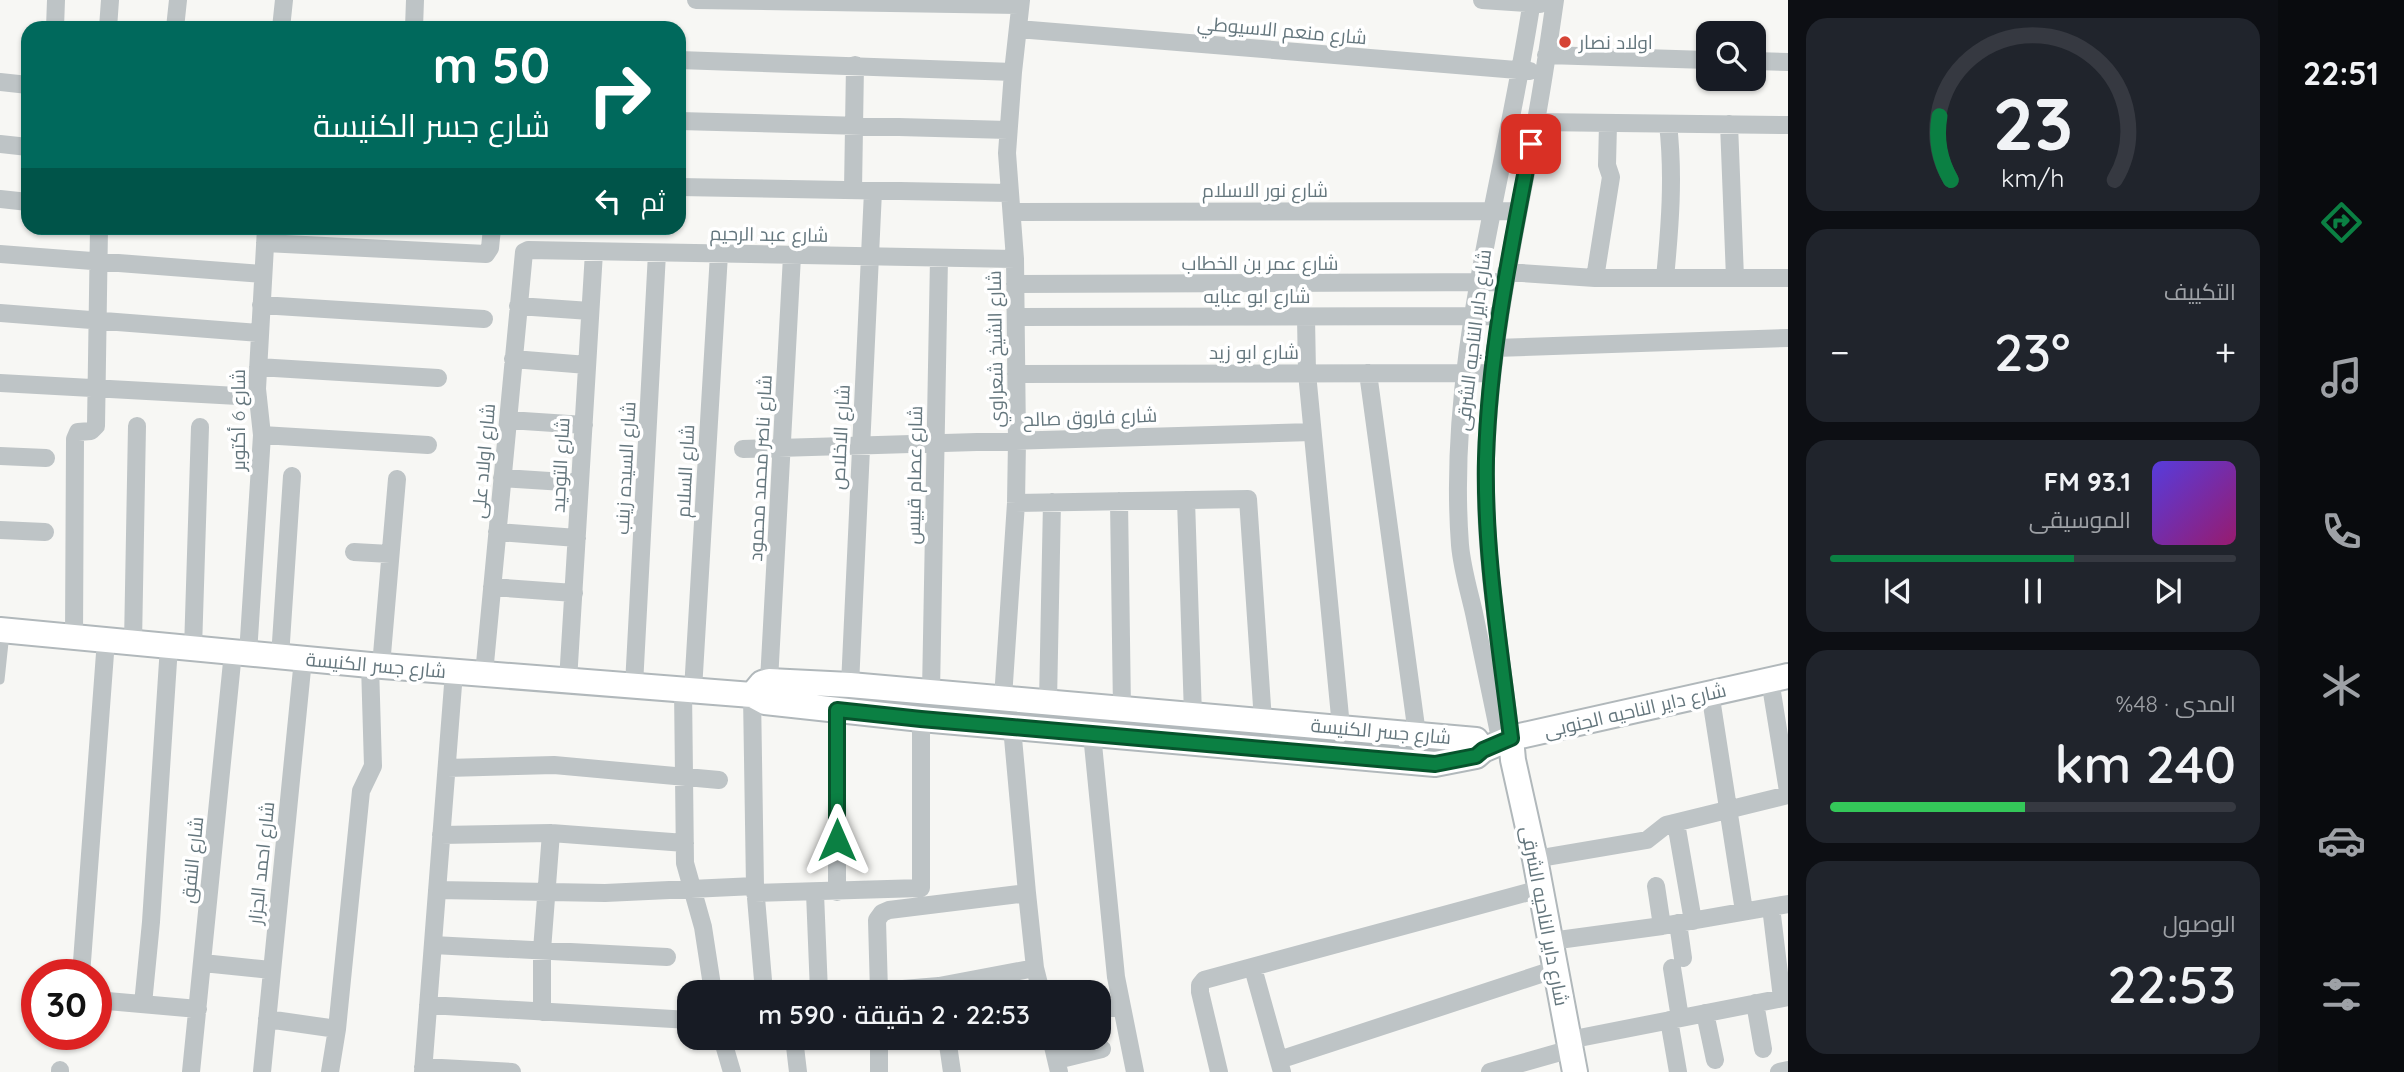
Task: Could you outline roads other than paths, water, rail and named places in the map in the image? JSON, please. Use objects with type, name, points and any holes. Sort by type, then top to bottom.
[{"type":"main road","name":"شارع جسر الكنيسة","points":[[3,630],[454,672],[688,690],[850,685],[1417,734],[1476,740],[1502,748]]},
{"type":"main road","name":"شارع داير الناحيه الجنوبى","points":[[1502,748],[1710,692],[1779,678]]},
{"type":"main road","name":"شارع جسر الكنيسة","points":[[760,688],[765,702],[921,719],[1435,764],[1465,760],[1502,748]]},
{"type":"main road","name":"شارع داير الناحيه الشرقى","points":[[1502,748],[1535,859],[1572,1054]]},
{"type":"street","points":[[55,21],[56,0]]},
{"type":"street","points":[[108,21],[110,0]]},
{"type":"street","points":[[176,21],[178,0]]},
{"type":"street","points":[[282,21],[284,0]]},
{"type":"street","points":[[414,21],[415,0]]},
{"type":"street","points":[[696,0],[1021,2]]},
{"type":"street","points":[[1482,0],[1555,2]]},
{"type":"street","name":"شارع الشيخ شعراوي","points":[[1003,698],[1016,503],[1017,441],[1015,259],[1008,130],[1021,2]]},
{"type":"street","name":"شارع داير الناحيه الشرقى","points":[[1502,748],[1460,548],[1459,460],[1472,317],[1521,71],[1532,2]]},
{"type":"street","name":"شارع داير الناحيه الشرقى","points":[[1502,748],[1488,546],[1486,460],[1492,373],[1505,277],[1536,122],[1555,2]]},
{"type":"street","name":"شارع منعم الاسيوطي","points":[[1018,29],[1521,71],[1545,64],[1696,60]]},
{"type":"street","points":[[686,60],[1013,72]]},
{"type":"street","points":[[1766,61],[1788,62]]},
{"type":"street","points":[[853,190],[855,65]]},
{"type":"street","points":[[0,82],[21,84]]},
{"type":"street","points":[[686,121],[1008,130]]},
{"type":"street","points":[[1536,122],[1788,125]]},
{"type":"street","points":[[1595,278],[1611,177],[1608,165],[1608,124]]},
{"type":"street","points":[[1665,278],[1672,195],[1668,124]]},
{"type":"street","points":[[1729,124],[1735,278]]},
{"type":"street","points":[[0,144],[21,146]]},
{"type":"street","points":[[686,187],[1010,193]]},
{"type":"street","name":"شارع الاخلاص","points":[[850,685],[873,191]]},
{"type":"street","points":[[0,199],[21,201]]},
{"type":"street","name":"شارع نور الاسلام","points":[[1012,212],[1518,211]]},
{"type":"street","points":[[74,637],[75,439],[78,432],[95,428],[99,235]]},
{"type":"street","points":[[265,235],[486,254],[490,248],[491,235]]},
{"type":"street","name":"شارع 6 أكتوبر","points":[[241,653],[262,435],[258,368],[265,235]]},
{"type":"street","name":"شارع عبد الرحيم","points":[[524,253],[528,250],[1015,259]]},
{"type":"street","name":"شارع التوحيد","points":[[568,681],[594,252]]},
{"type":"street","name":"شارع اولاد على","points":[[484,674],[524,253]]},
{"type":"street","name":"شارع السيده زينب","points":[[634,685],[657,253]]},
{"type":"street","points":[[0,254],[263,274]]},
{"type":"street","name":"شارع السلام","points":[[711,980],[703,927],[685,863],[684,777],[719,254]]},
{"type":"street","name":"شارع ناصر محمد محمود","points":[[763,980],[755,890],[760,688],[782,448],[792,256]]},
{"type":"street","name":"شارع عصام قبيس","points":[[931,692],[939,258]]},
{"type":"street","name":"شارع عمر بن الخطاب","points":[[1015,284],[1478,283],[1505,277],[1788,278]]},
{"type":"street","points":[[261,305],[484,319]]},
{"type":"street","points":[[518,306],[590,311]]},
{"type":"street","points":[[0,313],[260,333]]},
{"type":"street","name":"شارع ابو عبايه","points":[[1016,317],[1499,316]]},
{"type":"street","points":[[1306,317],[1312,432],[1341,727]]},
{"type":"street","points":[[1495,348],[1788,338]]},
{"type":"street","points":[[513,359],[587,365]]},
{"type":"street","points":[[258,368],[438,379]]},
{"type":"street","points":[[1368,373],[1417,734]]},
{"type":"street","name":"شارع ابو زيد","points":[[1016,374],[1492,373]]},
{"type":"street","points":[[0,383],[258,397]]},
{"type":"street","points":[[508,419],[584,425]]},
{"type":"street","points":[[133,643],[137,426]]},
{"type":"street","points":[[143,1004],[181,647],[200,428]]},
{"type":"street","name":"شارع فاروق صالح","points":[[743,449],[1312,432]]},
{"type":"street","points":[[262,435],[428,445]]},
{"type":"street","points":[[0,456],[46,458]]},
{"type":"street","name":"شارع احمد الجزار","points":[[262,1072],[291,657],[292,476]]},
{"type":"street","points":[[502,478],[580,483]]},
{"type":"street","points":[[330,1072],[337,1029],[361,791],[373,766],[375,665],[397,479]]},
{"type":"street","points":[[1016,503],[1248,499],[1264,721]]},
{"type":"street","points":[[1185,500],[1193,715]]},
{"type":"street","points":[[1119,501],[1122,709]]},
{"type":"street","points":[[1048,702],[1052,502]]},
{"type":"street","points":[[0,530],[45,532]]},
{"type":"street","points":[[497,532],[577,538]]},
{"type":"street","points":[[354,552],[390,554]]},
{"type":"street","points":[[492,587],[574,593]]},
{"type":"street","points":[[82,959],[106,640]]},
{"type":"street","name":"شارع النفق","points":[[191,1072],[241,653]]},
{"type":"street","points":[[454,672],[423,1070],[512,1072]]},
{"type":"street","points":[[1535,859],[1647,840],[1661,828],[1676,823],[1788,793],[1779,678]]},
{"type":"street","points":[[1710,692],[1744,912]]},
{"type":"street","points":[[837,710],[837,892]]},
{"type":"street","points":[[437,890],[605,893],[691,888],[815,892],[919,889],[922,885],[921,719]]},
{"type":"street","points":[[1012,727],[1038,980]]},
{"type":"street","points":[[1092,734],[1116,977],[1135,1072]]},
{"type":"street","points":[[447,768],[554,765],[719,780]]},
{"type":"street","points":[[1676,823],[1678,923],[1674,1019],[1678,1072]]},
{"type":"street","points":[[442,835],[551,833],[685,843]]},
{"type":"street","points":[[542,1012],[542,950],[551,833]]},
{"type":"street","points":[[1656,886],[1678,923]]},
{"type":"street","points":[[1219,1072],[1200,992],[1200,985],[1204,981],[1540,889]]},
{"type":"street","points":[[815,892],[819,980]]},
{"type":"street","points":[[879,980],[877,920],[882,913],[1027,893]]},
{"type":"street","points":[[1490,1072],[1572,1054],[1674,1019],[1785,997],[1779,905],[1550,941]]},
{"type":"street","points":[[433,945],[667,957]]},
{"type":"street","points":[[203,962],[271,970]]},
{"type":"street","points":[[981,980],[1035,968]]},
{"type":"street","points":[[1253,968],[1281,1066],[1556,969]]},
{"type":"street","points":[[112,1001],[198,1009]]},
{"type":"street","points":[[1755,1003],[1763,1049]]},
{"type":"street","points":[[428,1005],[677,1019]]},
{"type":"street","points":[[1111,1008],[1121,1007]]},
{"type":"street","points":[[1705,1013],[1715,1060]]},
{"type":"street","points":[[267,1019],[337,1029]]},
{"type":"street","points":[[726,1050],[732,1072]]},
{"type":"street","points":[[796,1050],[799,1072]]},
{"type":"street","points":[[879,1050],[879,1072]]},
{"type":"street","points":[[949,1050],[952,1072]]},
{"type":"street","points":[[1058,1066],[1099,1050]]},
{"type":"street","points":[[1779,1072],[1788,1070]]},
{"type":"lane","points":[[0,680],[3,630]]},
{"type":"place","name":"اولاد نصار","points":[[1565,42]]}]
